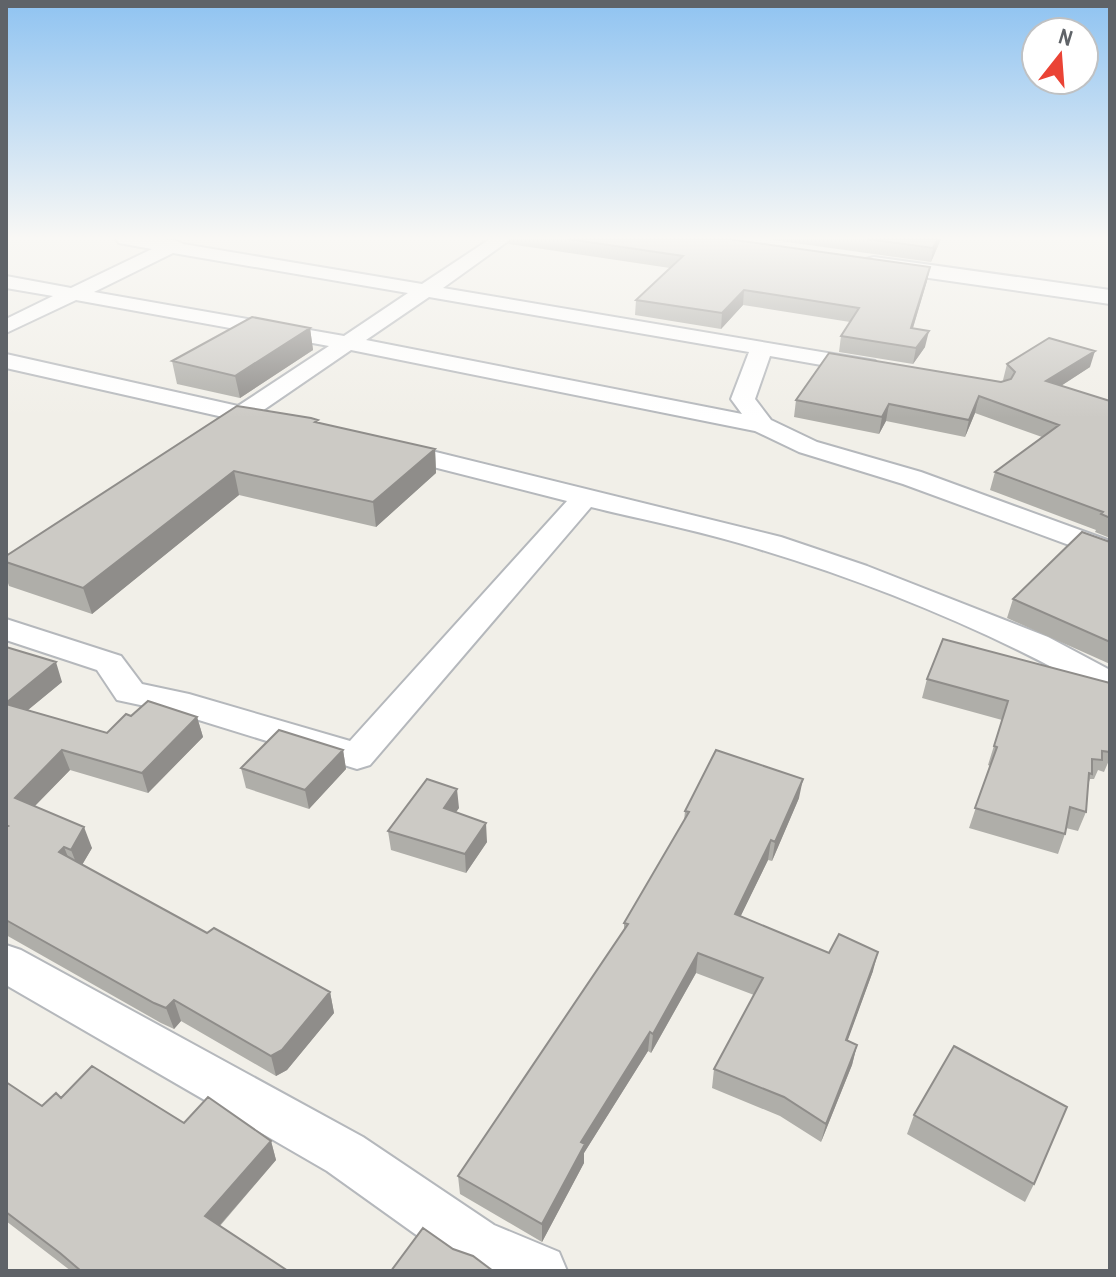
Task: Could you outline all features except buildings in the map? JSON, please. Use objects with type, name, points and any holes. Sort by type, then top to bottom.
[{"type":"street","points":[[6,327],[65,299]]},
{"type":"street","points":[[101,299],[348,343],[762,425],[808,447],[912,478],[1110,551]]},
{"type":"street","points":[[215,432],[414,299]]},
{"type":"street","points":[[478,299],[887,369]]},
{"type":"street","points":[[762,347],[743,399],[762,425]]},
{"type":"street","points":[[6,361],[297,427]]},
{"type":"street","points":[[368,443],[771,543],[857,572],[1037,644],[1110,684]]},
{"type":"street","points":[[13,639],[109,663],[123,678],[129,692],[177,702],[357,756],[585,497]]},
{"type":"street","points":[[6,963],[345,1154],[476,1245],[540,1271]]}]
